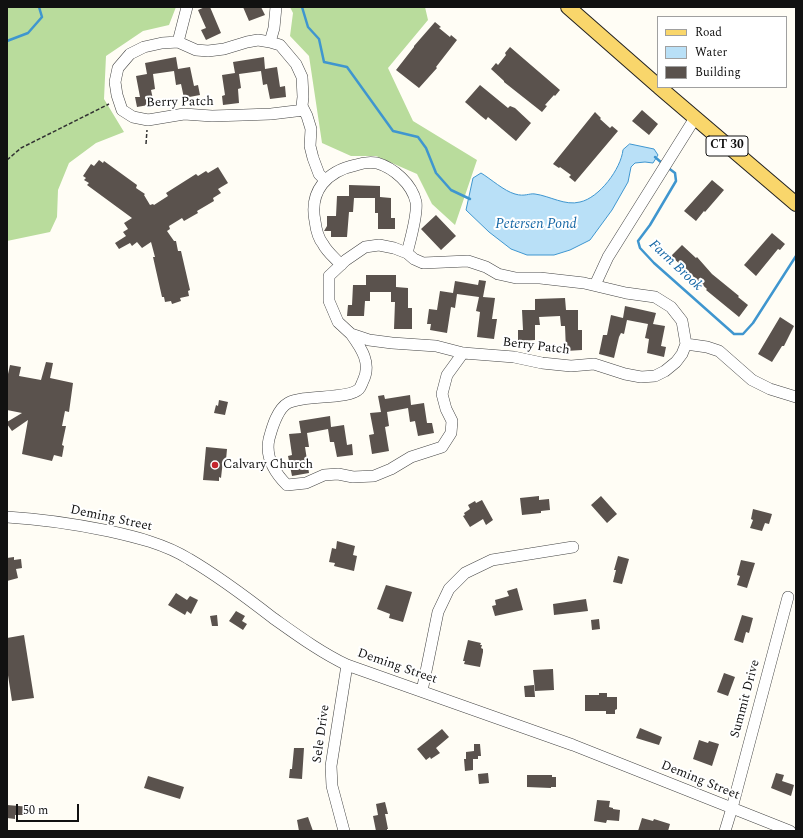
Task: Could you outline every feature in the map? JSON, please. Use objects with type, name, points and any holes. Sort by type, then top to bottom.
[{"type":"main road","name":"CT 30","points":[[568,7],[657,84]]},
{"type":"main road","name":"CT 30","points":[[661,88],[796,204]]},
{"type":"street","points":[[178,42],[187,7]]},
{"type":"street","points":[[270,42],[274,28],[276,7]]},
{"type":"street","points":[[118,100],[115,82],[118,68],[130,54],[150,46],[162,43],[178,42],[196,50],[208,51],[224,49],[258,40],[280,45],[296,64],[302,77],[302,106],[311,129],[310,146],[319,174],[325,180]]},
{"type":"street","name":"Berry Patch","points":[[118,100],[122,110],[133,117],[148,120],[184,114],[235,116],[304,110]]},
{"type":"street","points":[[596,286],[608,257],[695,118]]},
{"type":"street","points":[[341,265],[322,244],[316,230],[313,212],[315,198],[321,185],[331,175],[346,167],[361,163],[376,163],[390,169],[400,176],[414,194],[416,204],[407,253]]},
{"type":"street","name":"Berry Patch","points":[[351,334],[369,340],[436,346],[463,353],[514,357],[542,363],[571,366],[594,364],[624,374],[641,377],[655,376],[665,371],[676,362],[682,354],[686,344],[682,321],[671,307],[655,298],[584,283],[540,278],[516,278],[498,274],[486,267],[468,261],[423,263],[414,259],[407,253],[394,248],[379,246],[365,247],[329,276],[329,301],[338,322],[351,334],[363,352],[366,365],[365,376],[359,389],[347,395],[309,398],[288,403],[276,415],[268,445],[269,457],[274,469],[280,478],[288,485],[306,483],[324,475],[338,474],[374,476],[391,469],[411,457],[442,447],[450,433],[452,421],[446,409],[442,394],[447,375],[463,353]]},
{"type":"street","points":[[686,344],[707,346],[719,351],[752,380],[770,389],[796,397]]},
{"type":"street","name":"Deming Street","points":[[7,517],[36,519],[88,527],[130,536],[162,546],[188,558],[307,642],[347,665],[422,690],[573,745],[790,831]]},
{"type":"street","points":[[422,690],[438,612],[449,589],[465,573],[492,560],[573,547]]},
{"type":"street","name":"Summit Drive","points":[[725,831],[788,597]]},
{"type":"street","name":"Sele Drive","points":[[344,831],[332,786],[331,766],[347,665]]},
{"type":"path","points":[[7,160],[21,148],[70,125],[95,110],[118,100]]},
{"type":"path","points":[[146,144],[148,120]]},
{"type":"green space","points":[[7,7],[176,7],[169,25],[143,31],[106,56],[104,99],[124,132],[96,143],[69,163],[58,190],[57,217],[50,232],[7,241]]},
{"type":"green space","points":[[290,7],[425,7],[428,20],[388,68],[413,121],[477,160],[455,225],[432,204],[417,174],[376,156],[351,156],[322,143],[309,56],[290,36],[293,13]]},
{"type":"water","name":"Petersen Pond","points":[[630,144],[654,149],[658,155],[653,163],[635,163],[631,167],[628,182],[612,210],[590,240],[570,250],[554,255],[527,255],[511,249],[489,232],[466,210],[473,178],[481,173],[502,188],[515,194],[535,194],[563,202],[580,202],[594,195],[608,182],[618,166],[623,150]]},
{"type":"building","points":[[205,7],[210,7],[221,33],[206,40],[201,30],[206,28],[198,10]]},
{"type":"building","points":[[243,7],[261,7],[265,15],[249,21]]},
{"type":"building","points":[[435,22],[441,27],[439,28],[450,37],[451,35],[457,40],[436,67],[437,68],[419,88],[396,70]]},
{"type":"building","points":[[510,47],[560,90],[545,105],[547,106],[542,112],[504,82],[491,69],[496,63],[498,65]]},
{"type":"building","points":[[176,57],[178,69],[190,67],[194,86],[198,85],[200,95],[184,98],[181,84],[176,85],[174,71],[153,74],[155,89],[151,90],[154,104],[137,107],[135,97],[140,97],[136,76],[147,74],[145,63]]},
{"type":"building","points":[[264,57],[265,69],[277,67],[280,87],[285,86],[286,97],[270,99],[267,84],[263,85],[261,71],[239,74],[241,88],[238,89],[239,103],[223,105],[222,96],[225,95],[222,75],[235,73],[233,62]]},
{"type":"building","points":[[480,85],[508,108],[510,106],[515,108],[531,123],[516,141],[488,117],[486,120],[465,102]]},
{"type":"building","points":[[642,110],[658,124],[649,135],[632,121]]},
{"type":"building","points":[[595,112],[610,128],[612,126],[618,131],[575,182],[569,177],[571,175],[553,164]]},
{"type":"building","points":[[99,160],[103,163],[104,161],[137,185],[136,188],[145,194],[144,195],[150,205],[154,205],[168,196],[166,193],[196,174],[198,176],[206,171],[208,173],[218,167],[228,183],[218,189],[221,193],[213,198],[214,201],[184,221],[182,218],[169,226],[170,229],[167,231],[174,241],[176,241],[178,251],[181,251],[190,290],[188,291],[189,296],[180,298],[181,301],[172,304],[171,301],[165,302],[164,297],[162,297],[151,242],[142,248],[137,242],[132,246],[130,243],[119,249],[115,243],[126,236],[123,232],[128,229],[124,223],[132,218],[87,185],[89,183],[84,180],[86,178],[83,176],[91,164],[94,166]]},
{"type":"building","points":[[712,180],[724,190],[696,221],[684,211]]},
{"type":"building","points":[[349,185],[380,186],[380,197],[391,198],[391,218],[395,218],[395,229],[378,229],[378,213],[375,213],[375,198],[354,198],[353,212],[349,212],[347,237],[331,237],[331,231],[324,231],[327,226],[327,216],[336,216],[337,196],[349,196]]},
{"type":"building","points":[[436,215],[456,236],[441,250],[421,229]]},
{"type":"building","points":[[772,233],[785,244],[780,250],[778,249],[756,276],[744,265]]},
{"type":"building","points":[[682,245],[696,258],[697,257],[712,274],[748,305],[739,317],[706,290],[707,289],[671,256]]},
{"type":"building","points":[[366,275],[396,275],[396,287],[408,288],[408,308],[412,308],[412,329],[394,329],[395,302],[391,302],[391,292],[370,292],[370,301],[365,301],[364,316],[347,316],[348,305],[352,305],[353,285],[366,285]]},
{"type":"building","points":[[479,280],[486,281],[483,297],[495,298],[492,319],[497,319],[494,339],[477,337],[480,312],[476,311],[479,297],[457,294],[455,308],[451,307],[447,333],[430,330],[431,324],[427,324],[429,309],[437,310],[440,291],[453,293],[455,281],[478,285]]},
{"type":"building","points":[[565,298],[566,310],[578,310],[578,330],[582,330],[582,350],[566,351],[565,326],[561,326],[560,316],[539,317],[540,325],[535,325],[535,340],[518,341],[518,330],[523,330],[522,310],[535,310],[535,299]]},
{"type":"building","points":[[625,306],[656,313],[653,324],[665,326],[661,346],[666,347],[664,357],[647,353],[649,339],[645,338],[648,324],[627,320],[624,334],[621,333],[619,337],[614,358],[599,354],[603,335],[607,335],[611,315],[623,318]]},
{"type":"building","points":[[780,317],[794,326],[784,346],[782,346],[772,362],[758,354]]},
{"type":"building","points":[[46,362],[53,363],[50,378],[73,383],[69,412],[65,411],[62,426],[66,426],[62,445],[64,446],[62,457],[54,455],[52,461],[22,454],[28,420],[12,431],[7,424],[7,422],[22,413],[7,410],[7,373],[8,374],[10,365],[21,367],[19,376],[41,380]]},
{"type":"building","points":[[384,395],[385,399],[410,395],[411,405],[424,403],[427,423],[432,423],[434,433],[418,436],[415,421],[410,422],[408,408],[387,412],[389,426],[385,427],[389,451],[372,454],[369,435],[374,434],[370,413],[381,412],[378,396]]},
{"type":"building","points":[[219,400],[228,402],[225,415],[214,413],[216,405],[218,406]]},
{"type":"building","points":[[330,416],[331,427],[344,425],[347,445],[352,444],[353,455],[337,457],[334,442],[330,442],[328,429],[307,433],[309,447],[305,447],[309,473],[292,476],[288,456],[292,455],[289,434],[301,433],[299,421]]},
{"type":"building","name":"Calvary Church","points":[[206,447],[227,449],[226,460],[223,460],[221,478],[219,477],[219,481],[203,480]]},
{"type":"building","points":[[539,496],[539,500],[549,499],[550,510],[541,511],[541,513],[522,515],[520,498]]},
{"type":"building","points":[[601,496],[617,514],[607,523],[591,505]]},
{"type":"building","points":[[482,500],[493,520],[486,525],[483,519],[470,527],[463,516],[465,515],[464,513],[470,509],[468,505],[475,501],[476,503]]},
{"type":"building","points":[[753,509],[772,514],[769,524],[765,523],[762,531],[750,528],[753,520],[751,519]]},
{"type":"building","points":[[337,541],[355,546],[353,555],[357,556],[354,571],[334,566],[335,563],[329,562],[332,548],[336,549]]},
{"type":"building","points":[[618,556],[629,559],[622,584],[613,582],[616,570],[614,570]]},
{"type":"building","points":[[14,557],[14,560],[21,559],[22,568],[16,569],[18,578],[7,581],[7,558]]},
{"type":"building","points":[[741,560],[755,563],[747,588],[737,585],[740,576],[737,575]]},
{"type":"building","points":[[386,585],[412,592],[403,622],[389,618],[390,614],[377,609]]},
{"type":"building","points":[[517,588],[523,610],[495,616],[492,606],[496,605],[495,600],[509,596],[507,591]]},
{"type":"building","points":[[176,593],[187,600],[190,596],[198,600],[191,614],[187,611],[185,615],[168,605]]},
{"type":"building","points":[[586,599],[588,611],[554,615],[553,604]]},
{"type":"building","points":[[236,611],[245,616],[242,621],[247,624],[243,630],[229,621]]},
{"type":"building","points":[[217,615],[218,626],[212,626],[210,616]]},
{"type":"building","points":[[742,615],[753,618],[749,633],[746,632],[743,643],[734,640]]},
{"type":"building","points":[[599,619],[600,629],[592,630],[591,620]]},
{"type":"building","points":[[24,635],[34,698],[12,701],[7,669],[7,638]]},
{"type":"building","points":[[468,640],[481,643],[480,645],[482,645],[481,648],[483,649],[483,652],[480,667],[464,664],[465,661],[463,661]]},
{"type":"building","points":[[553,669],[554,690],[535,691],[533,670]]},
{"type":"building","points":[[724,673],[735,677],[728,696],[717,692]]},
{"type":"building","points":[[534,685],[535,697],[525,697],[524,686]]},
{"type":"building","points":[[599,693],[607,693],[607,697],[617,697],[617,709],[615,710],[615,714],[606,714],[606,711],[585,711],[585,695],[599,695]]},
{"type":"building","points":[[640,728],[662,737],[659,745],[636,738]]},
{"type":"building","points":[[442,729],[449,737],[436,748],[440,753],[431,759],[430,757],[426,760],[417,749]]},
{"type":"building","points":[[699,740],[719,744],[712,766],[693,759]]},
{"type":"building","points":[[474,744],[480,744],[481,756],[478,756],[478,759],[473,759],[473,770],[465,771],[464,759],[466,759],[466,752],[474,751]]},
{"type":"building","points":[[294,748],[304,748],[302,779],[289,778],[290,769],[292,769]]},
{"type":"building","points":[[488,773],[489,783],[479,784],[478,774]]},
{"type":"building","points":[[776,773],[784,775],[782,781],[794,785],[791,796],[771,788]]},
{"type":"building","points":[[527,775],[552,775],[552,777],[556,777],[556,787],[527,787]]},
{"type":"building","points":[[148,776],[184,787],[180,799],[144,788]]},
{"type":"building","points":[[597,800],[610,801],[609,807],[620,810],[619,821],[607,820],[606,823],[594,821]]},
{"type":"building","points":[[385,802],[388,814],[385,814],[388,829],[387,831],[376,831],[373,816],[378,815],[376,804]]},
{"type":"building","points":[[7,805],[31,807],[31,813],[25,813],[25,815],[15,815],[15,819],[7,818]]},
{"type":"building","points":[[308,817],[313,831],[299,831],[297,820]]},
{"type":"building","points":[[642,818],[653,821],[654,819],[670,824],[668,831],[638,831]]},
{"type":"waterway","points":[[7,41],[28,33],[42,17],[39,7]]},
{"type":"waterway","name":"Farm Brook","points":[[302,7],[308,27],[319,39],[324,62],[347,67],[393,131],[418,137],[426,148],[436,173],[451,190],[470,199]]},
{"type":"waterway","name":"Farm Brook","points":[[655,157],[663,164]]},
{"type":"waterway","name":"Farm Brook","points":[[667,167],[675,173],[676,181],[650,225],[638,241],[640,248],[654,263],[734,334],[743,334],[753,323],[796,256]]},
{"type":"place","name":"Calvary Church","points":[[215,465]]}]
